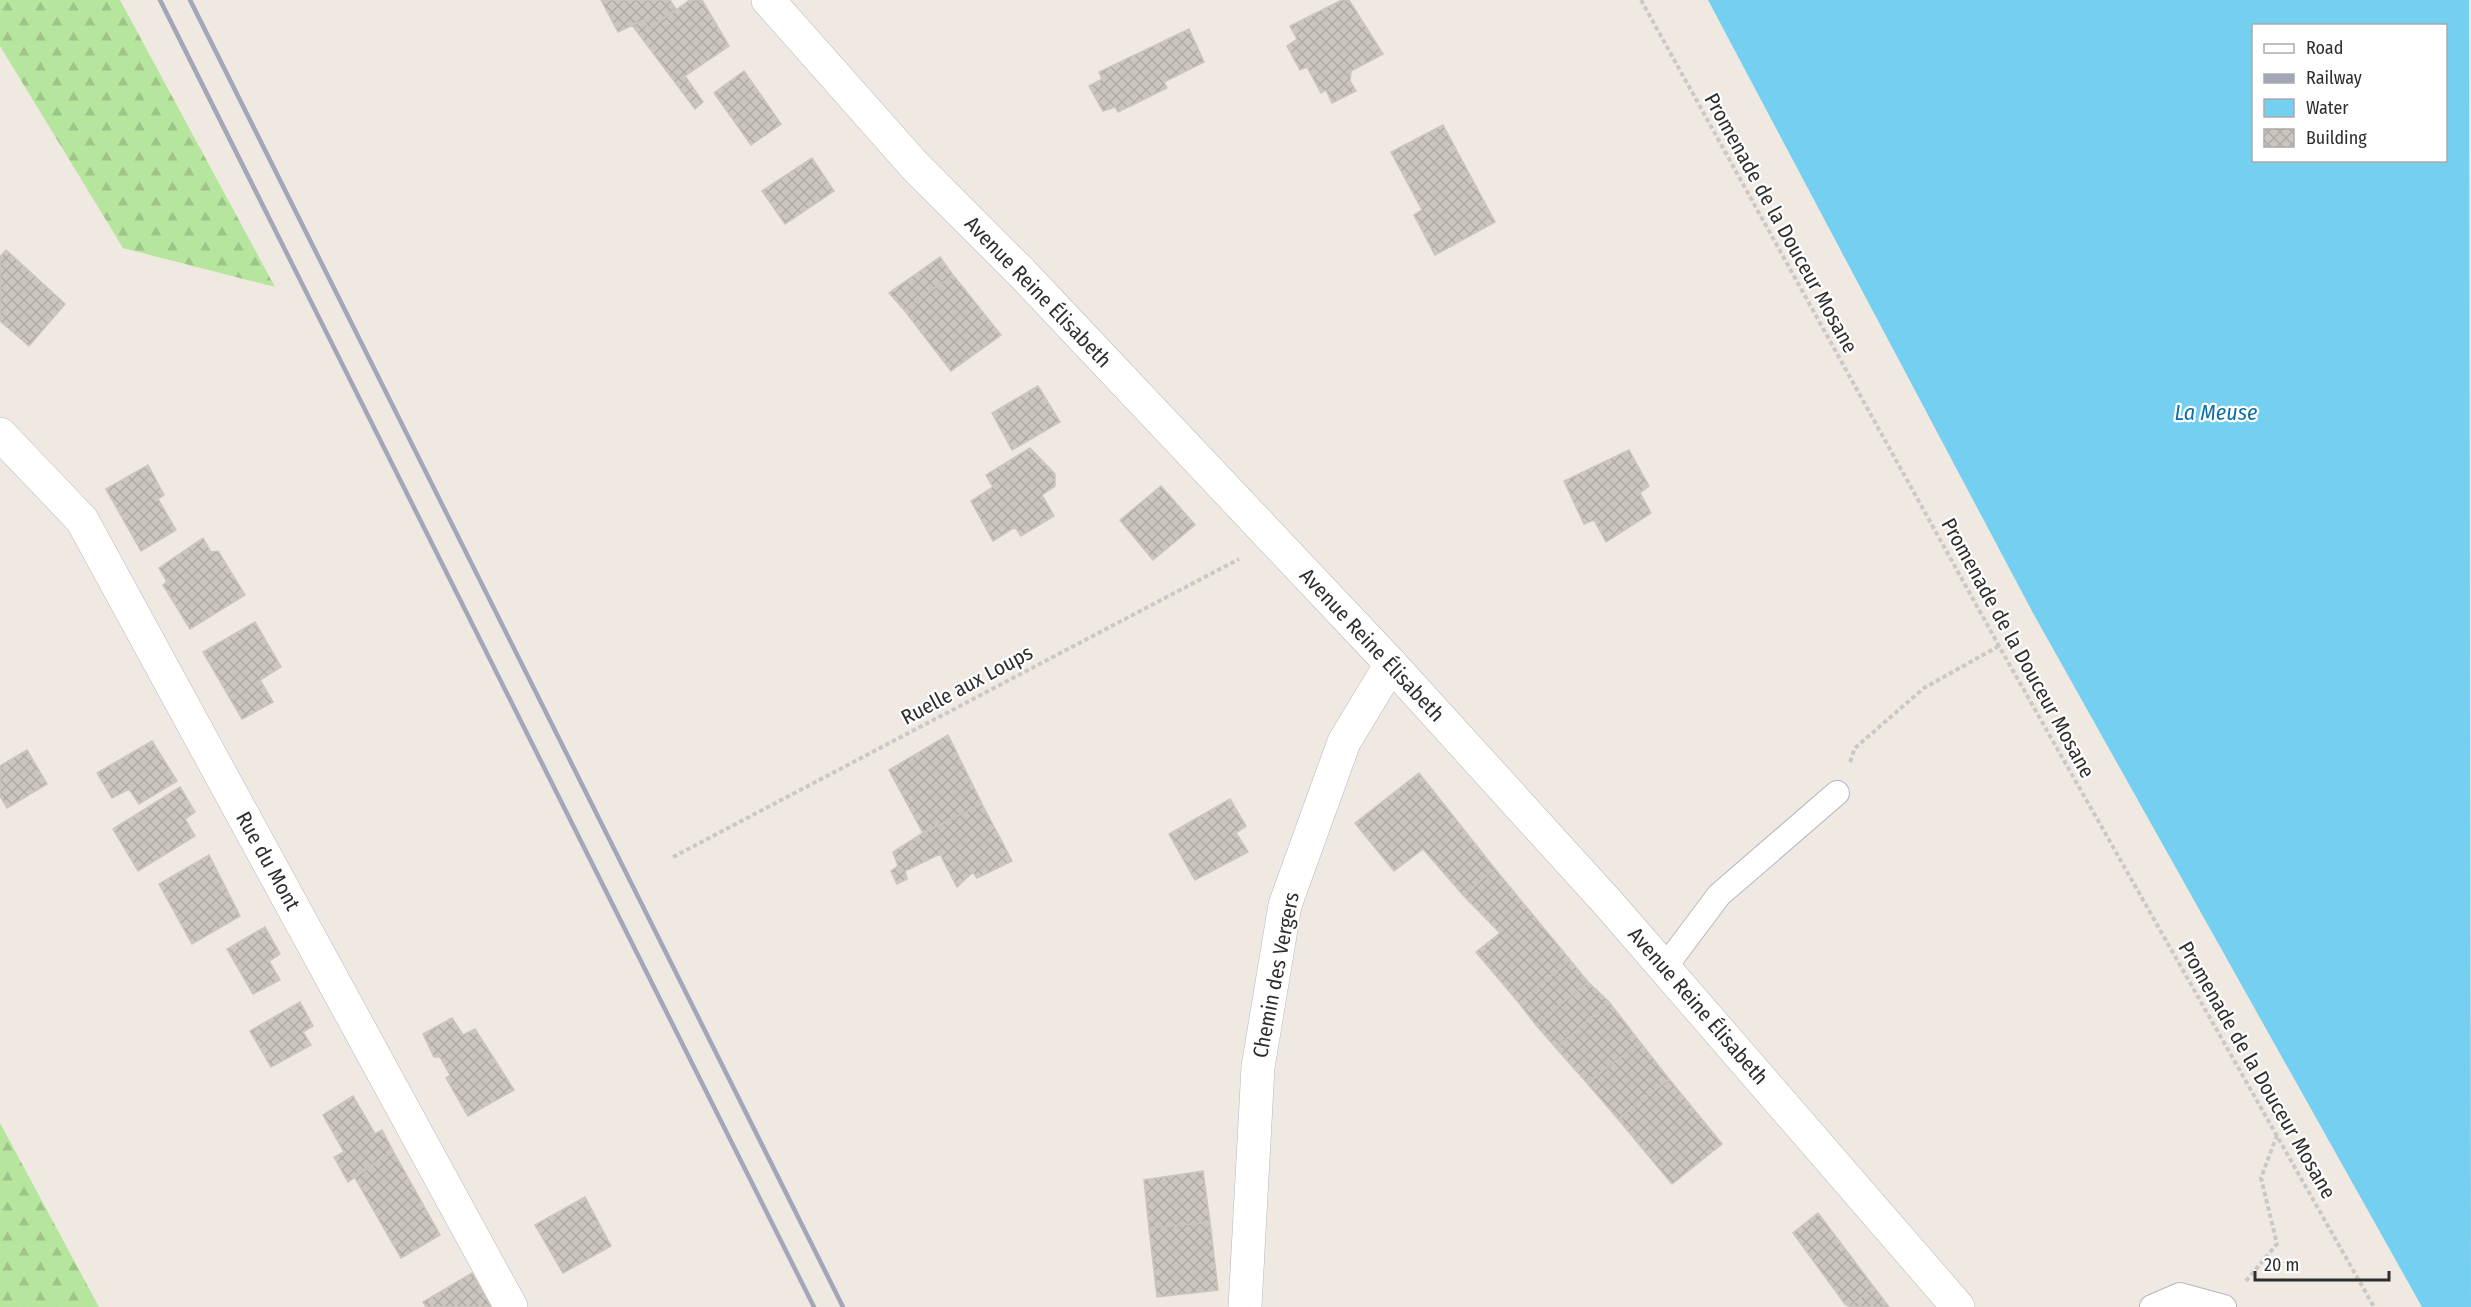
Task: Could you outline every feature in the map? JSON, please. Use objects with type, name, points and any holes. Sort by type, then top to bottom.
[{"type":"main road","name":"Avenue Reine Élisabeth","points":[[768,0],[915,166],[1022,273],[1391,664],[1665,967],[1958,1307]]},
{"type":"main road","name":"Rue du Mont","points":[[0,434],[82,520],[511,1307]]},
{"type":"main road","name":"Chemin des Vergers","points":[[1245,1307],[1258,1067],[1285,905],[1344,742],[1391,664]]},
{"type":"lane","points":[[1665,967],[1719,895],[1837,793]]},
{"type":"lane","points":[[2152,1307],[2180,1295],[2224,1307]]},
{"type":"path","name":"Promenade de la Douceur Mosane","points":[[1641,0],[1999,646],[2373,1307]]},
{"type":"path","name":"Ruelle aux Loups","points":[[673,856],[1274,540]]},
{"type":"path","points":[[1837,793],[1855,748],[1924,688],[1999,646]]},
{"type":"path","points":[[2224,1307],[2277,1244],[2261,1178],[2277,1135]]},
{"type":"green space","points":[[0,0],[120,0],[275,287],[123,248],[0,46]]},
{"type":"green space","points":[[0,1123],[99,1307],[0,1307]]},
{"type":"water","name":"La Meuse","points":[[1708,0],[2469,0],[2471,1307],[2422,1307],[2033,613]]},
{"type":"building","points":[[601,0],[670,0],[676,9],[649,29],[644,20],[618,32]]},
{"type":"building","points":[[690,0],[702,0],[729,46],[685,76],[703,102],[695,109],[632,25],[644,20],[649,29]]},
{"type":"building","points":[[1342,0],[1349,0],[1383,54],[1351,71],[1350,81],[1356,91],[1332,103],[1326,90],[1321,93],[1307,67],[1300,70],[1287,46],[1297,39],[1290,26]]},
{"type":"building","points":[[1189,29],[1204,62],[1164,82],[1167,88],[1118,112],[1115,107],[1103,111],[1089,86],[1102,79],[1099,72]]},
{"type":"building","points":[[744,71],[781,124],[751,145],[714,93]]},
{"type":"building","points":[[1443,125],[1495,222],[1435,255],[1414,215],[1422,210],[1391,152]]},
{"type":"building","points":[[812,158],[834,191],[785,224],[762,191]]},
{"type":"building","points":[[6,250],[65,304],[29,346],[0,321],[0,257]]},
{"type":"building","points":[[940,257],[953,275],[904,310],[889,293]]},
{"type":"building","points":[[953,275],[1001,335],[951,371],[904,310]]},
{"type":"building","points":[[1038,386],[1060,422],[1012,450],[992,413]]},
{"type":"building","points":[[1030,448],[1055,474],[1055,486],[1042,495],[1054,516],[1021,536],[1015,527],[993,541],[971,501],[993,487],[986,475]]},
{"type":"building","points":[[1629,450],[1649,486],[1640,493],[1651,513],[1606,542],[1594,520],[1584,524],[1564,481]]},
{"type":"building","points":[[148,465],[164,495],[158,499],[176,530],[141,551],[106,489]]},
{"type":"building","points":[[1161,486],[1195,525],[1153,560],[1120,520]]},
{"type":"building","points":[[203,538],[211,552],[218,551],[245,595],[190,629],[163,585],[167,582],[159,568]]},
{"type":"building","points":[[255,622],[281,667],[260,680],[273,702],[242,719],[203,652]]},
{"type":"building","points":[[948,735],[982,804],[923,833],[889,770]]},
{"type":"building","points":[[152,741],[177,781],[139,804],[129,789],[112,798],[97,773]]},
{"type":"building","points":[[27,750],[47,784],[7,808],[0,796],[0,766]]},
{"type":"building","points":[[1419,773],[1495,869],[1463,895],[1423,849],[1394,871],[1355,823]]},
{"type":"building","points":[[180,787],[195,812],[185,819],[195,836],[138,871],[113,829]]},
{"type":"building","points":[[1230,799],[1246,826],[1236,833],[1248,852],[1195,880],[1169,834]]},
{"type":"building","points":[[982,804],[1012,861],[977,878],[973,872],[957,887],[940,854],[905,871],[907,879],[897,884],[891,871],[898,866],[893,852],[923,833]]},
{"type":"building","points":[[209,855],[240,916],[192,944],[159,884]]},
{"type":"building","points":[[1495,869],[1570,960],[1519,1003],[1476,952],[1500,933],[1463,895]]},
{"type":"building","points":[[265,927],[280,954],[269,961],[280,980],[253,994],[227,949]]},
{"type":"building","points":[[1570,960],[1588,982],[1536,1025],[1519,1003]]},
{"type":"building","points":[[1588,982],[1609,1002],[1556,1048],[1536,1025]]},
{"type":"building","points":[[300,1002],[313,1026],[303,1032],[311,1045],[271,1067],[250,1031]]},
{"type":"building","points":[[1609,1002],[1640,1042],[1587,1083],[1556,1048]]},
{"type":"building","points":[[452,1018],[463,1035],[475,1029],[514,1090],[468,1116],[446,1078],[450,1075],[440,1057],[434,1057],[423,1034]]},
{"type":"building","points":[[1640,1042],[1669,1079],[1618,1119],[1587,1083]]},
{"type":"building","points":[[1669,1079],[1722,1144],[1672,1184],[1618,1119]]},
{"type":"building","points":[[353,1096],[375,1134],[382,1130],[393,1151],[348,1182],[334,1157],[344,1152],[323,1115]]},
{"type":"building","points":[[393,1151],[440,1235],[401,1258],[354,1176]]},
{"type":"building","points":[[1203,1171],[1210,1222],[1149,1228],[1144,1180]]},
{"type":"building","points":[[585,1197],[611,1246],[563,1273],[535,1225]]},
{"type":"building","points":[[1818,1213],[1873,1286],[1850,1307],[1845,1304],[1793,1233]]},
{"type":"building","points":[[1210,1222],[1218,1290],[1157,1297],[1149,1228]]},
{"type":"building","points":[[472,1273],[491,1307],[426,1307],[423,1302]]},
{"type":"building","points":[[1873,1286],[1889,1307],[1850,1307]]},
{"type":"railway","points":[[160,0],[814,1307]]},
{"type":"railway","points":[[190,0],[843,1307]]}]
